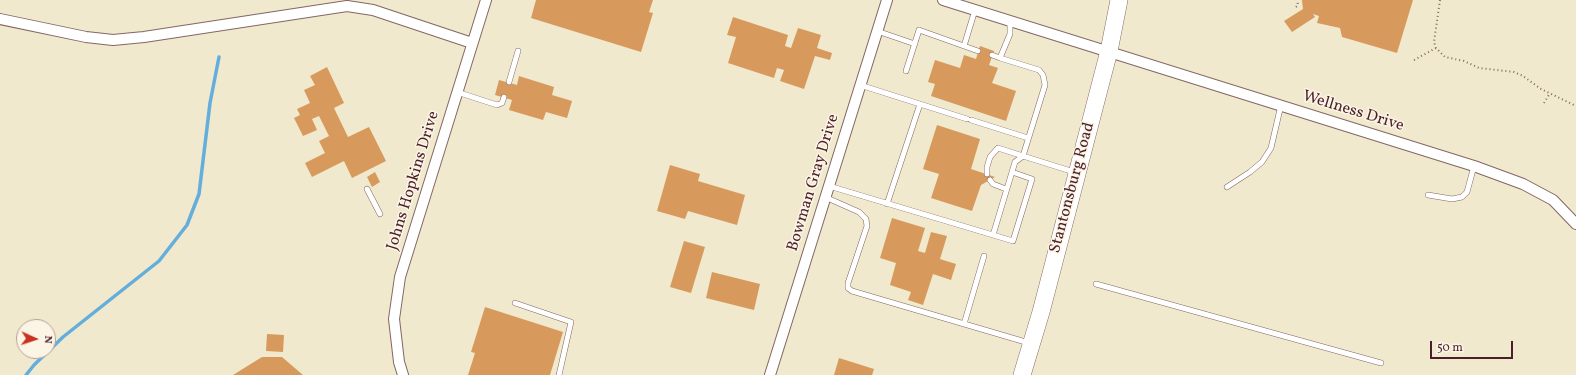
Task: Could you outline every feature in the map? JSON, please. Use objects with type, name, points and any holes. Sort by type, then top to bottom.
[{"type":"main road","name":"Stantonsburg Road","points":[[1022,375],[1041,312],[1109,51],[1119,0]]},
{"type":"street","name":"Johns Hopkins Drive","points":[[403,375],[399,362],[394,319],[400,277],[486,0]]},
{"type":"street","name":"Bowman Gray Drive","points":[[770,375],[887,0]]},
{"type":"street","name":"Wellness Drive","points":[[944,0],[1474,166],[1523,184],[1554,200],[1576,224]]},
{"type":"street","points":[[0,18],[86,37],[113,40],[144,37],[347,6],[373,10],[472,43]]},
{"type":"lane","points":[[964,46],[975,10]]},
{"type":"lane","points":[[1000,58],[1010,34],[1010,21]]},
{"type":"lane","points":[[906,71],[919,30],[978,51]]},
{"type":"lane","points":[[877,31],[915,44]]},
{"type":"lane","points":[[509,82],[518,51]]},
{"type":"lane","points":[[992,55],[1039,70],[1043,75],[1045,85],[1023,156],[1015,162],[993,235]]},
{"type":"lane","points":[[860,85],[1028,138]]},
{"type":"lane","points":[[457,92],[497,105],[502,103],[504,98]]},
{"type":"lane","points":[[887,204],[920,104]]},
{"type":"lane","points":[[1227,187],[1262,162],[1271,148],[1282,106]]},
{"type":"lane","points":[[1006,189],[993,184],[988,177],[987,167],[990,157],[998,148],[1077,172]]},
{"type":"lane","points":[[1428,195],[1452,199],[1462,197],[1467,192],[1474,166]]},
{"type":"lane","points":[[829,186],[1013,241],[1032,179],[1012,172]]},
{"type":"lane","points":[[367,189],[380,214]]},
{"type":"lane","points":[[825,197],[859,212],[866,219],[868,226],[848,283],[848,288],[852,291],[1031,344]]},
{"type":"lane","points":[[964,324],[984,256]]},
{"type":"lane","points":[[1096,284],[1381,363]]},
{"type":"lane","points":[[515,303],[571,322],[558,375]]},
{"type":"path","points":[[1296,7],[1298,4],[1297,0]]},
{"type":"path","points":[[1440,0],[1434,36],[1436,48],[1445,57],[1452,60],[1464,61],[1479,68],[1514,72],[1576,106]]},
{"type":"path","points":[[1414,60],[1436,48]]},
{"type":"path","points":[[1544,103],[1550,93]]},
{"type":"building","points":[[536,0],[653,0],[649,12],[653,13],[641,52],[531,18]]},
{"type":"building","points":[[1302,0],[1413,0],[1397,53],[1342,37],[1340,28],[1317,23],[1319,16],[1313,14],[1315,17],[1292,32],[1284,21],[1303,9]]},
{"type":"building","points":[[733,17],[788,35],[785,46],[791,48],[798,28],[821,35],[817,48],[832,53],[830,60],[815,56],[804,89],[780,81],[784,70],[777,68],[774,78],[728,63],[736,37],[727,35]]},
{"type":"building","points":[[980,46],[994,51],[989,65],[998,68],[992,83],[1016,91],[1006,121],[931,96],[935,84],[928,82],[935,60],[960,68],[964,55],[976,59]]},
{"type":"building","points":[[327,67],[344,103],[334,108],[348,137],[369,127],[386,161],[352,178],[344,161],[312,177],[305,163],[325,153],[319,141],[329,136],[319,116],[312,119],[317,130],[303,136],[294,118],[300,115],[297,109],[310,103],[304,90],[315,85],[310,76]]},
{"type":"building","points":[[519,76],[554,87],[552,95],[572,101],[567,118],[546,112],[543,120],[509,110],[512,100],[495,95],[499,80],[517,85]]},
{"type":"building","points":[[937,125],[980,139],[971,169],[995,177],[981,185],[972,211],[931,198],[939,174],[923,169]]},
{"type":"building","points":[[670,165],[700,174],[698,181],[745,195],[737,225],[688,211],[685,219],[657,211]]},
{"type":"building","points":[[375,172],[380,182],[372,187],[367,177]]},
{"type":"building","points":[[892,218],[925,228],[918,251],[925,253],[931,232],[947,236],[940,259],[956,264],[951,280],[933,274],[923,305],[908,300],[911,292],[890,285],[896,263],[880,258]]},
{"type":"building","points":[[684,241],[705,247],[691,293],[670,287]]},
{"type":"building","points":[[712,272],[760,284],[754,310],[706,298]]},
{"type":"building","points":[[485,307],[563,332],[550,375],[468,375],[475,353],[471,352]]},
{"type":"building","points":[[267,334],[284,335],[283,352],[266,351]]},
{"type":"building","points":[[262,357],[282,357],[303,375],[233,375]]},
{"type":"building","points":[[839,358],[874,369],[872,375],[834,375]]},
{"type":"waterway","points":[[26,375],[34,365],[63,337],[159,261],[187,225],[199,194],[210,103],[219,57]]}]
